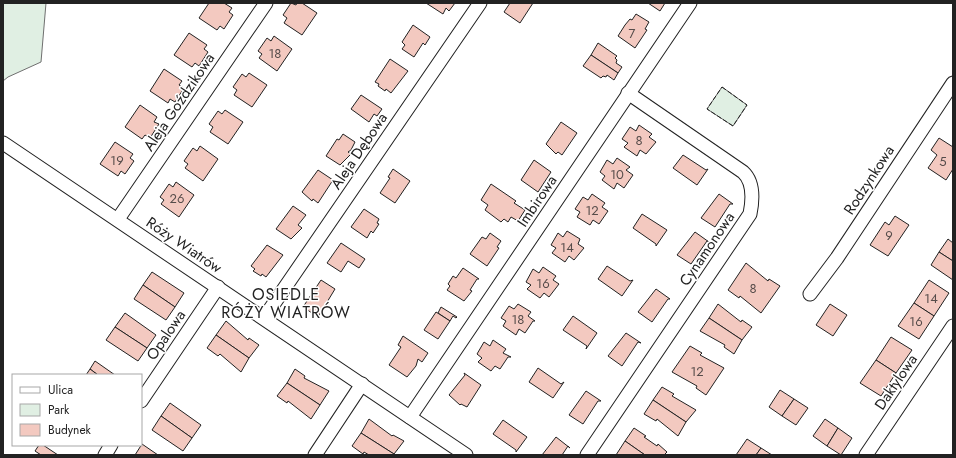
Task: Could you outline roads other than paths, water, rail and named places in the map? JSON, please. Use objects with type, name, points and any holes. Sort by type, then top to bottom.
[{"type":"street","name":"Aleja Goździkowa","points":[[118,219],[266,3]]},
{"type":"street","name":"Aleja Dębowa","points":[[264,318],[480,3]]},
{"type":"street","name":"Imbirowa","points":[[410,417],[690,3]]},
{"type":"street","name":"Rodzynkowa","points":[[810,294],[837,258],[953,83]]},
{"type":"street","name":"Cynamonowa","points":[[587,455],[750,214],[751,209],[751,185],[749,177],[628,94]]},
{"type":"street","name":"Róży Wiatrów","points":[[3,143],[118,219],[466,455]]},
{"type":"street","name":"Opalowa","points":[[142,400],[218,287]]},
{"type":"street","name":"Daktylowa","points":[[866,455],[953,326]]},
{"type":"street","points":[[315,455],[362,384]]},
{"type":"street","points":[[105,455],[110,446]]},
{"type":"district","name":"OSIEDLE RÓŻY WIATRÓW","points":[[286,303]]}]
